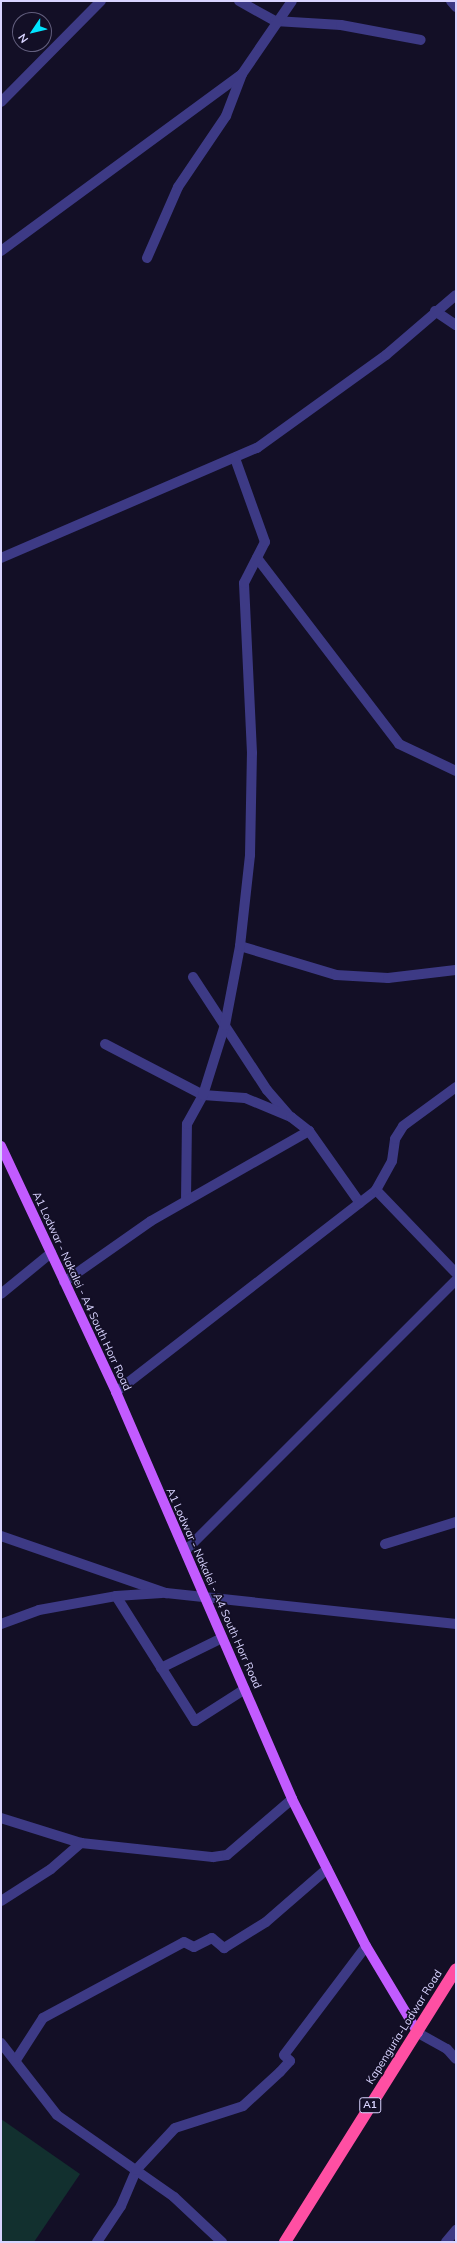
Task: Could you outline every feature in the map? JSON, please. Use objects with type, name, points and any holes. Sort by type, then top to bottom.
[{"type":"highway","name":"Kapenguria-Lodwar Road","points":[[285,2242],[336,2155],[418,2033],[456,1969]]},
{"type":"main road","name":"A1 Lodwar - Nakalei - A4 South Horr Road","points":[[1,1146],[116,1392],[292,1799],[366,1946],[418,2033]]},
{"type":"street","points":[[1,102],[101,1]]},
{"type":"street","points":[[239,1],[275,21],[341,25],[421,40]]},
{"type":"street","points":[[147,258],[178,187],[226,116],[242,74],[275,21],[292,1]]},
{"type":"street","points":[[451,1],[456,7]]},
{"type":"street","points":[[1,251],[242,74]]},
{"type":"street","points":[[1,558],[257,448],[386,355],[435,311],[456,295]]},
{"type":"street","points":[[435,311],[456,325]]},
{"type":"street","points":[[186,1201],[187,1124],[203,1095],[225,1025],[240,946],[250,855],[252,753],[244,583],[265,542],[235,458]]},
{"type":"street","points":[[257,558],[399,744],[456,771]]},
{"type":"street","points":[[240,946],[336,975],[388,978],[456,970]]},
{"type":"street","points":[[193,977],[267,1090],[291,1117],[309,1132],[360,1203]]},
{"type":"street","points":[[105,1044],[203,1095],[246,1098],[291,1117]]},
{"type":"street","points":[[116,1392],[376,1190],[392,1161],[395,1139],[403,1126],[456,1087]]},
{"type":"street","points":[[64,1282],[186,1201],[309,1132]]},
{"type":"street","points":[[376,1190],[456,1273]]},
{"type":"street","points":[[1,1294],[51,1253]]},
{"type":"street","points":[[185,1551],[456,1280]]},
{"type":"street","points":[[385,1544],[456,1522]]},
{"type":"street","points":[[1,1536],[166,1593]]},
{"type":"street","points":[[1,1624],[39,1610],[116,1596],[166,1593],[456,1624]]},
{"type":"street","points":[[116,1596],[195,1721],[245,1688]]},
{"type":"street","points":[[161,1668],[222,1638]]},
{"type":"street","points":[[1,1818],[81,1843],[227,1855],[292,1799]]},
{"type":"street","points":[[1,1901],[51,1869],[81,1843]]},
{"type":"street","points":[[16,2060],[43,2018],[184,1942],[194,1947],[212,1938],[224,1948],[266,1922],[326,1869]]},
{"type":"street","points":[[97,2242],[121,2206],[136,2170],[176,2128],[243,2106],[263,2089],[290,2061],[284,2055],[354,1957],[366,1946]]},
{"type":"street","points":[[418,2033],[448,2049],[456,2059]]},
{"type":"street","points":[[1,2043],[16,2060],[57,2115],[189,2209],[222,2242]]},
{"type":"street","points":[[446,2242],[456,2230]]},
{"type":"green space","points":[[1,2119],[80,2174],[34,2242],[1,2242]]}]
